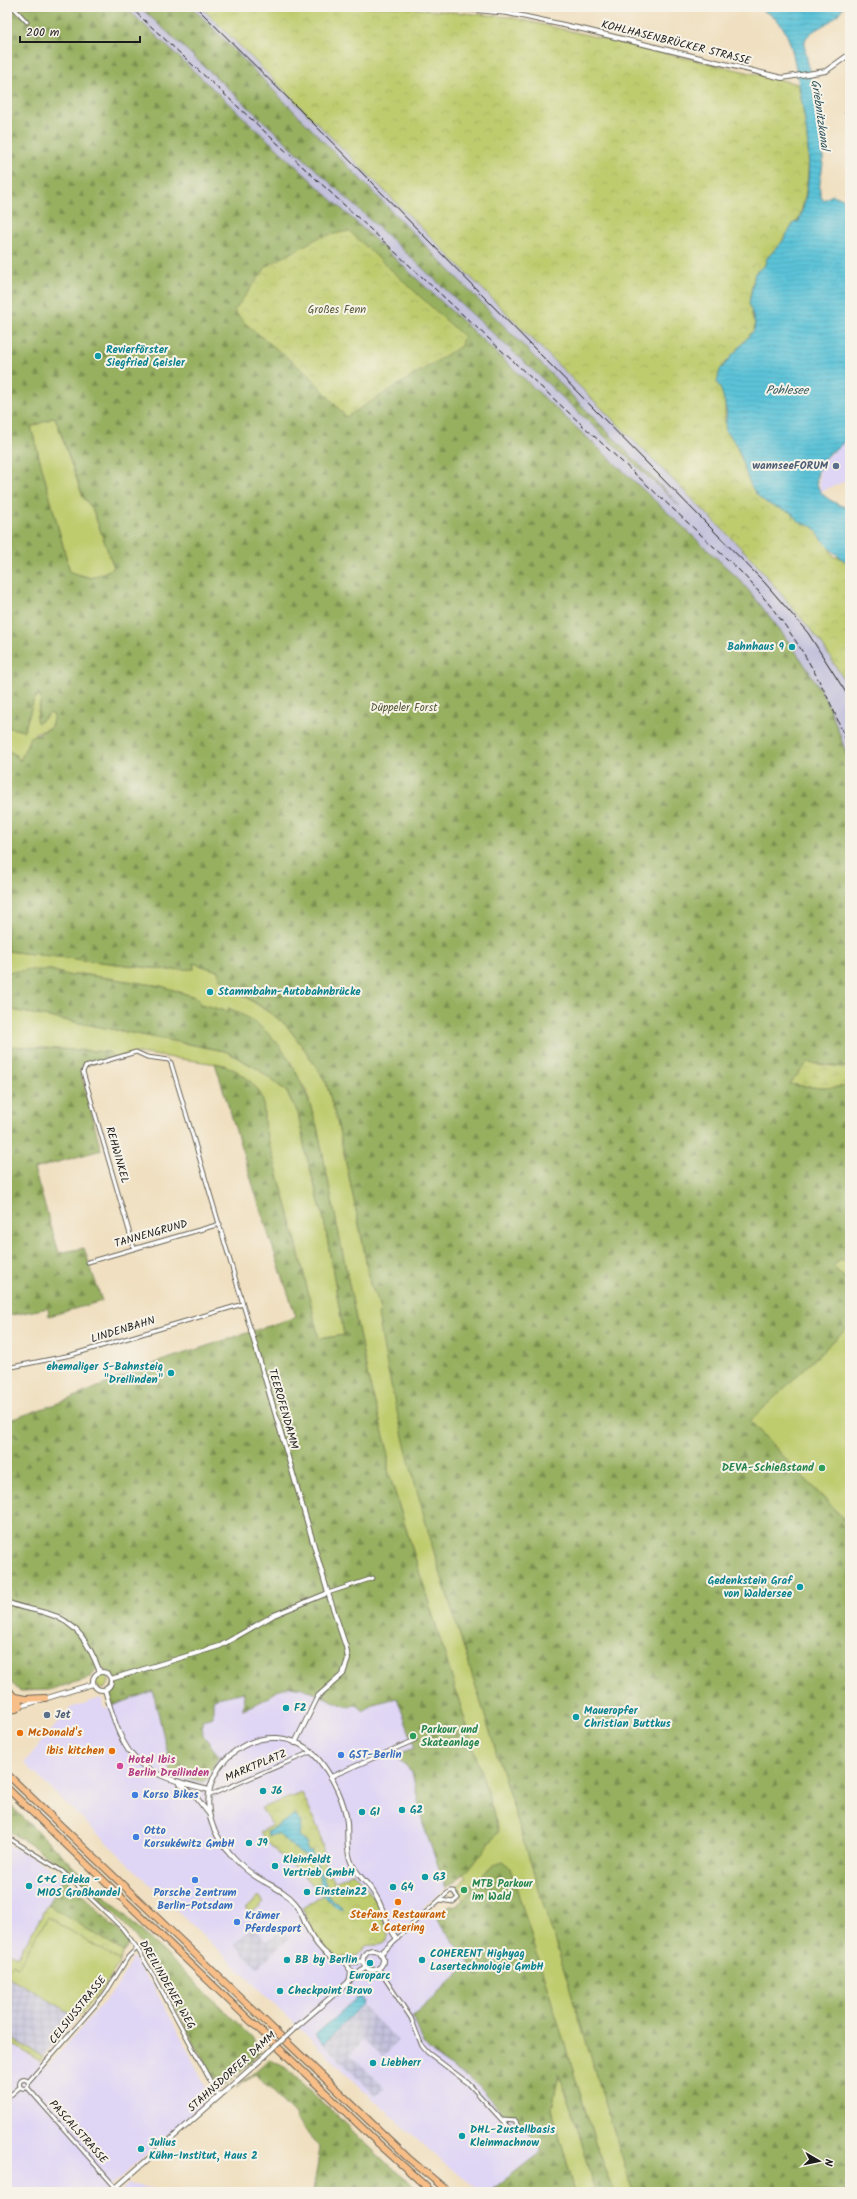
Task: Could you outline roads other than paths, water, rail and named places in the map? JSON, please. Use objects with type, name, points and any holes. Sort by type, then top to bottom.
[{"type":"highway","points":[[7,1688],[15,1697],[18,1708]]},
{"type":"highway","points":[[7,1692],[18,1708]]},
{"type":"highway","points":[[15,1697],[24,1699],[45,1698]]},
{"type":"highway","points":[[7,1774],[408,2158],[449,2192]]},
{"type":"highway","points":[[7,1788],[378,2143],[432,2192]]},
{"type":"street","points":[[13,7],[27,22]]},
{"type":"street","name":"KOHLHASENBRÜCKER STRASSE","points":[[445,7],[508,13],[789,78],[818,73],[834,67],[850,54]]},
{"type":"street","name":"REHWINKEL","points":[[134,1248],[83,1072],[85,1067],[136,1052],[147,1057],[169,1060],[172,1066]]},
{"type":"street","name":"TEEROFENDAMM","points":[[172,1066],[328,1593],[346,1647],[348,1662],[342,1674],[318,1696],[295,1744]]},
{"type":"street","name":"TANNENGRUND","points":[[88,1262],[220,1224]]},
{"type":"street","name":"LINDENBAHN","points":[[7,1368],[71,1355],[243,1304]]},
{"type":"street","points":[[111,1678],[220,1646],[274,1615],[328,1593],[373,1578]]},
{"type":"street","points":[[7,1602],[57,1616],[70,1623],[82,1634],[100,1672]]},
{"type":"street","points":[[93,1684],[95,1675],[100,1672],[108,1674],[111,1678]]},
{"type":"street","points":[[93,1684],[97,1689],[104,1690],[109,1687],[111,1678]]},
{"type":"street","points":[[7,1714],[18,1708],[45,1698],[93,1684]]},
{"type":"street","points":[[104,1690],[118,1732],[127,1750],[143,1766],[177,1782],[209,1790]]},
{"type":"street","points":[[350,1980],[351,1971],[346,1964],[332,1958],[323,1951],[307,1926],[300,1910],[290,1897],[244,1868],[216,1834],[209,1814],[209,1790],[221,1764],[231,1754],[244,1745],[270,1739],[295,1744],[311,1752],[330,1777],[346,1817],[348,1850],[351,1864],[377,1898],[385,1911],[388,1925],[397,1938]]},
{"type":"street","points":[[330,1777],[415,1740]]},
{"type":"street","name":"MARKTPLATZ","points":[[208,1796],[311,1752]]},
{"type":"street","points":[[177,1782],[196,1797],[209,1814]]},
{"type":"street","name":"DREILINDENER WEG","points":[[7,1837],[62,1871],[122,1928],[137,1948],[219,2096]]},
{"type":"street","points":[[380,1954],[397,1938],[450,1891],[453,1891],[458,1898],[453,1902],[440,1900]]},
{"type":"street","name":"CELSIUSSTRASSE","points":[[28,2082],[105,1994],[128,1957],[137,1948]]},
{"type":"street","points":[[375,1950],[380,1954],[382,1962],[378,1968],[371,1969],[366,1966],[363,1961],[364,1955],[369,1951],[375,1950]]},
{"type":"street","points":[[346,1964],[363,1961]]},
{"type":"street","name":"STAHNSDORFER DAMM","points":[[111,2192],[366,1966]]},
{"type":"street","points":[[378,1968],[411,2018],[422,2046],[427,2052],[468,2083],[512,2130],[518,2128],[516,2121],[503,2120]]},
{"type":"street","points":[[7,2098],[20,2086],[22,2080],[26,2079],[28,2082],[27,2087],[20,2086]]},
{"type":"street","name":"PASCALSTRASSE","points":[[27,2087],[116,2188]]},
{"type":"water","name":"Pohlesee","points":[[755,7],[843,7],[833,19],[811,33],[804,43],[818,114],[822,143],[823,163],[820,185],[821,196],[823,200],[833,195],[850,202],[850,431],[840,446],[824,458],[818,470],[817,479],[821,492],[826,497],[833,502],[850,509],[850,564],[829,548],[814,527],[799,521],[792,513],[767,503],[756,494],[747,476],[733,439],[726,432],[726,412],[723,395],[717,382],[720,370],[754,330],[755,324],[749,303],[755,273],[765,265],[767,258],[782,242],[794,223],[799,221],[804,203],[809,170],[805,120],[795,62],[789,40],[782,26],[777,20],[763,10]]},
{"type":"water","points":[[295,1815],[301,1823],[299,1836],[308,1844],[306,1847],[309,1851],[311,1850],[330,1890],[328,1895],[334,1902],[342,1907],[342,1910],[335,1907],[324,1896],[321,1890],[318,1871],[310,1857],[301,1854],[278,1834],[268,1836],[267,1832]]},
{"type":"water","points":[[360,1995],[363,2003],[324,2044],[315,2035]]},
{"type":"tram line","points":[[196,7],[314,124],[765,583],[808,633],[850,699]]},
{"type":"railway","points":[[130,7],[739,570],[790,632],[818,678],[830,702],[850,752]]},
{"type":"place","name":"Revierförster Siegfried Geisler","points":[[98,356]]},
{"type":"place","name":"wannseeFORUM","points":[[836,466]]},
{"type":"place","name":"Bahnhaus 9","points":[[792,647]]},
{"type":"place","name":"Stammbahn-Autobahnbrücke","points":[[210,992]]},
{"type":"place","name":"ehemaliger S-Bahnsteig \"Dreilinden\"","points":[[171,1373]]},
{"type":"place","name":"DEVA-Schießstand","points":[[822,1468]]},
{"type":"place","name":"Gedenkstein Graf von Waldersee","points":[[800,1587]]},
{"type":"place","name":"F2","points":[[286,1708]]},
{"type":"place","name":"Jet","points":[[47,1715]]},
{"type":"place","name":"Maueropfer Christian Buttkus","points":[[576,1717]]},
{"type":"place","name":"McDonald's","points":[[20,1733]]},
{"type":"place","name":"Parkour und Skateanlage","points":[[413,1736]]},
{"type":"place","name":"ibis kitchen","points":[[112,1751]]},
{"type":"place","name":"GST-Berlin","points":[[341,1755]]},
{"type":"place","name":"Hotel Ibis Berlin Dreilinden","points":[[120,1766]]},
{"type":"place","name":"J6","points":[[263,1791]]},
{"type":"place","name":"Korso Bikes","points":[[135,1795]]},
{"type":"place","name":"G2","points":[[402,1810]]},
{"type":"place","name":"G1","points":[[362,1812]]},
{"type":"place","name":"Otto Korsukéwitz GmbH","points":[[136,1837]]},
{"type":"place","name":"J9","points":[[249,1843]]},
{"type":"place","name":"Kleinfeldt Vertrieb GmbH","points":[[275,1866]]},
{"type":"place","name":"G3","points":[[425,1877]]},
{"type":"place","name":"Porsche Zentrum Berlin-Potsdam","points":[[195,1880]]},
{"type":"place","name":"C+C Edeka - MIOS Großhandel","points":[[29,1886]]},
{"type":"place","name":"G4","points":[[393,1887]]},
{"type":"place","name":"MTB Parkour im Wald","points":[[464,1890]]},
{"type":"place","name":"Einstein22","points":[[307,1892]]},
{"type":"place","name":"Stefans Restaurant & Catering","points":[[398,1902]]},
{"type":"place","name":"Krämer Pferdesport","points":[[237,1922]]},
{"type":"place","name":"BB by Berlin","points":[[287,1960]]},
{"type":"place","name":"COHERENT Highyag Lasertechnologie GmbH","points":[[422,1960]]},
{"type":"place","name":"Europarc","points":[[370,1963]]},
{"type":"place","name":"Checkpoint Bravo","points":[[280,1991]]},
{"type":"place","name":"Liebherr","points":[[373,2063]]},
{"type":"place","name":"DHL-Zustellbasis Kleinmachnow","points":[[462,2136]]},
{"type":"place","name":"Julius Kühn-Institut, Haus 2","points":[[141,2149]]},
{"type":"water label","name":"Griebnitzkanal","points":[[820,115]]},
{"type":"park label","name":"Großes Fenn","points":[[337,310]]},
{"type":"park label","name":"Düppeler Forst","points":[[404,708]]}]
